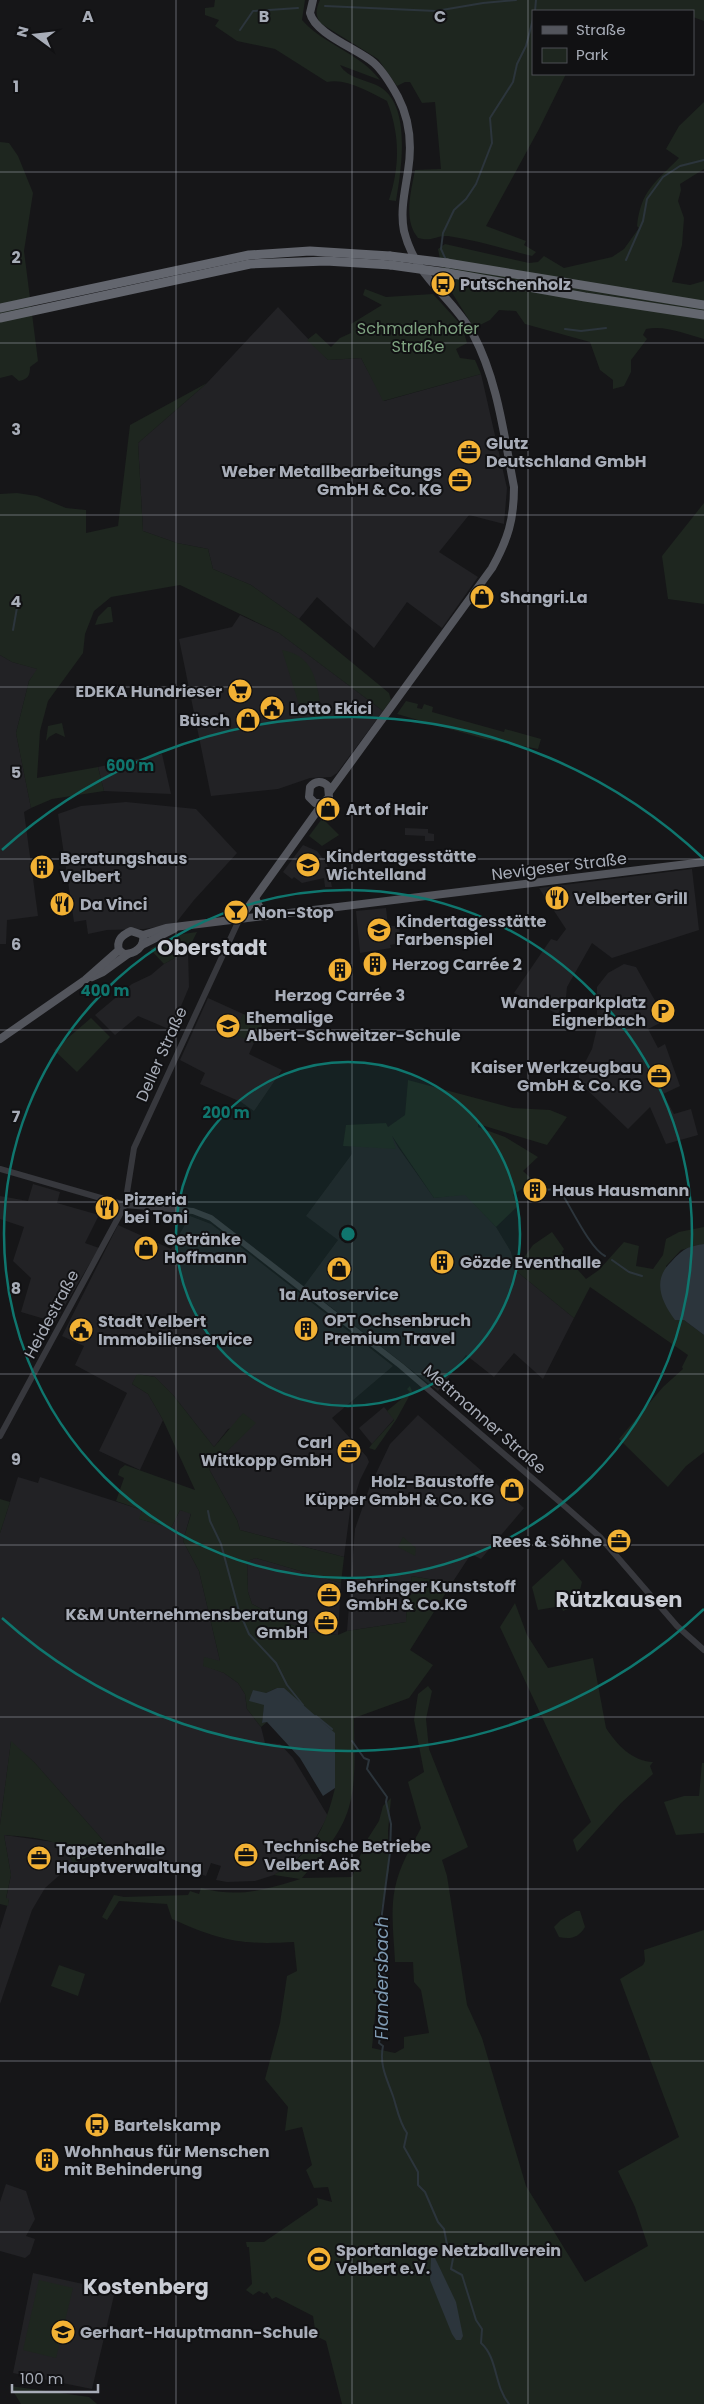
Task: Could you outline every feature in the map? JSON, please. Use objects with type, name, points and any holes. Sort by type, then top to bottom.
[{"type":"highway","points":[[0,308],[20,308],[250,264],[326,261],[447,263],[704,305]]},
{"type":"highway","points":[[391,261],[585,297],[704,315]]},
{"type":"highway","points":[[0,318],[20,308]]},
{"type":"main road","points":[[313,0],[310,13],[318,26],[375,64],[392,86],[400,102],[410,138],[410,156],[403,204],[405,232],[416,264],[472,333],[487,366],[514,487],[511,524],[504,547],[473,596],[345,772],[328,788]]},
{"type":"main road","points":[[307,824],[313,802],[308,793],[311,785],[319,782],[328,788]]},
{"type":"main road","points":[[239,920],[307,824],[315,817],[323,803],[329,798],[328,788]]},
{"type":"main road","points":[[313,802],[323,803]]},
{"type":"main road","name":"Nevigeser Straße","points":[[143,935],[158,930],[704,862]]},
{"type":"main road","points":[[255,898],[266,916]]},
{"type":"main road","points":[[84,980],[103,972],[128,954],[137,951],[142,945],[174,929]]},
{"type":"main road","points":[[128,954],[124,954],[119,950],[118,942],[122,937],[132,931],[143,935],[142,945]]},
{"type":"main road","points":[[0,1039],[84,980],[119,950]]},
{"type":"street","name":"Deller Straße","points":[[125,1205],[134,1148],[239,920]]},
{"type":"street","name":"Mettmanner Straße","points":[[0,1168],[125,1205],[193,1210],[211,1218],[401,1366],[567,1508],[600,1537],[672,1620],[704,1650]]},
{"type":"street","name":"Heidestraße","points":[[0,1436],[125,1205]]},
{"type":"shaded area","points":[[278,307],[328,360],[361,358],[384,401],[481,374],[507,488],[504,524],[469,515],[439,552],[478,577],[442,628],[407,602],[374,648],[317,597],[299,619],[251,585],[213,569],[208,549],[177,543],[143,531],[138,443],[207,383]]},
{"type":"shaded area","points":[[240,615],[279,633],[383,711],[337,773],[331,777],[310,778],[278,789],[211,796],[179,639],[232,627]]},
{"type":"shaded area","points":[[0,655],[12,662],[38,669],[29,681],[16,733],[31,808],[24,812],[38,916],[7,920],[6,944],[0,944]]},
{"type":"shaded area","points":[[162,754],[171,794],[104,791],[98,767]]},
{"type":"shaded area","points":[[126,802],[196,809],[237,853],[175,924],[144,929],[107,930],[88,934],[86,920],[74,922],[58,814],[81,806]]},
{"type":"shaded area","points":[[405,828],[428,829],[428,833],[434,834],[434,841],[425,841],[425,836],[405,835]]},
{"type":"shaded area","name":"Kindertagesstätte Wichtelland","points":[[303,845],[317,851],[327,864],[332,887],[325,887],[324,878],[302,883],[294,877],[292,879],[283,872]]},
{"type":"shaded area","points":[[692,869],[699,930],[612,958],[592,943],[567,987],[566,997],[558,1014],[514,993],[551,939],[557,941],[566,929],[539,888]]},
{"type":"shaded area","name":"Kindertagesstätte Farbenspiel","points":[[386,908],[388,926],[399,926],[401,943],[390,945],[391,948],[360,953],[356,911]]},
{"type":"shaded area","points":[[188,950],[189,987],[171,1030],[138,1016],[115,1035],[95,1015],[132,984],[151,975],[164,964]]},
{"type":"shaded area","points":[[624,964],[636,967],[666,1020],[648,1029],[658,1048],[665,1044],[680,1086],[663,1094],[674,1114],[691,1109],[698,1135],[666,1144],[650,1107],[628,1129],[579,1082],[579,1074],[592,1049],[597,1028],[597,987],[608,973]]},
{"type":"shaded area","points":[[208,998],[263,1023],[249,1054],[282,1070],[254,1111],[241,1102],[200,1084],[205,1073],[180,1060]]},
{"type":"shaded area","points":[[387,1127],[398,1147],[434,1198],[465,1194],[496,1227],[511,1252],[515,1270],[574,1318],[543,1379],[514,1353],[494,1377],[466,1355],[438,1391],[304,1286],[338,1240],[306,1216],[352,1154],[351,1130]]},
{"type":"shaded area","points":[[33,1184],[60,1192],[57,1203],[99,1215],[85,1243],[99,1248],[55,1322],[21,1312],[31,1278],[13,1261],[24,1227],[0,1219],[0,1196],[28,1201]]},
{"type":"shaded area","points":[[190,1216],[211,1224],[393,1366],[332,1418],[367,1457],[369,1462],[360,1480],[350,1511],[344,1557],[240,1530],[237,1520],[209,1469],[255,1423],[228,1429],[214,1447],[173,1395],[155,1377],[138,1374],[132,1384],[148,1394],[163,1420],[140,1470],[99,1451],[127,1393],[75,1365],[84,1346],[62,1336],[118,1225],[171,1249]]},
{"type":"shaded area","points":[[704,1244],[704,1335],[684,1320],[675,1320],[663,1298],[660,1283],[665,1269],[679,1254],[685,1249]]},
{"type":"shaded area","points":[[384,1407],[394,1419],[372,1444],[359,1428]]},
{"type":"shaded area","points":[[418,1415],[524,1508],[481,1559],[471,1554],[452,1583],[411,1576],[412,1595],[407,1595],[406,1622],[347,1631],[355,1529],[370,1486],[390,1444]]},
{"type":"shaded area","points":[[18,1477],[38,1483],[40,1477],[142,1510],[140,1519],[171,1528],[180,1510],[191,1513],[183,1541],[199,1571],[220,1661],[203,1665],[224,1673],[238,1683],[245,1694],[247,1709],[261,1727],[265,1743],[280,1744],[293,1758],[328,1816],[314,1841],[291,1865],[274,1875],[255,1881],[227,1882],[216,1880],[221,1866],[211,1863],[206,1876],[109,1847],[34,1762],[11,1742],[0,1825],[0,1533]]},
{"type":"shaded area","points":[[256,1558],[341,1583],[338,1635],[306,1632],[252,1604],[248,1592],[247,1561]]},
{"type":"shaded area","points":[[277,1688],[284,1688],[335,1733],[335,1788],[323,1796],[300,1758],[267,1722],[262,1723],[264,1705],[249,1701],[253,1690],[266,1693]]},
{"type":"shaded area","points":[[4,1835],[54,1842],[63,1848],[72,1860],[72,1864],[45,1888],[32,1910],[0,2004],[0,1929],[9,1900],[6,1899],[11,1875]]},
{"type":"shaded area","points":[[6,2184],[26,2191],[35,2219],[26,2236],[35,2239],[30,2254],[25,2258],[0,2251],[0,2202]]},
{"type":"shaded area","points":[[431,2257],[435,2258],[456,2302],[463,2336],[461,2340],[456,2340],[452,2334],[430,2280]]},
{"type":"shaded area","name":"Gerhart-Hauptmann-Schule","points":[[33,2273],[115,2291],[92,2389],[13,2373]]},
{"type":"green space","points":[[215,0],[305,0],[302,20],[311,29],[372,71],[380,80],[340,65],[343,70],[352,76],[380,87],[390,96],[397,109],[402,140],[402,157],[396,201],[389,200],[395,175],[397,150],[394,126],[387,101],[350,84],[335,81],[327,82],[275,49],[237,41],[215,26],[219,20],[205,15],[205,8],[214,7]]},
{"type":"green space","points":[[320,0],[704,0],[704,21],[694,17],[694,10],[532,10],[532,75],[566,75],[539,129],[486,226],[526,241],[524,245],[536,252],[532,256],[480,242],[448,236],[431,239],[418,238],[413,231],[409,214],[415,170],[441,169],[435,102],[422,103],[410,82],[397,86],[378,59],[320,23],[317,17]]},
{"type":"green space","points":[[704,102],[704,169],[680,184],[681,190],[678,201],[684,218],[682,245],[672,282],[690,285],[704,281],[704,339],[668,329],[646,329],[643,335],[647,339],[631,360],[631,372],[624,386],[613,389],[613,380],[600,370],[590,342],[525,324],[516,311],[499,310],[490,320],[474,328],[444,280],[438,249],[445,244],[529,263],[538,262],[544,256],[564,268],[612,257],[624,249],[639,228],[637,226],[639,214],[650,188],[679,158],[666,149],[679,126]]},
{"type":"green space","points":[[0,142],[9,143],[18,156],[33,193],[24,251],[38,361],[30,367],[28,377],[19,381],[12,375],[0,378]]},
{"type":"green space","name":"Schmalenhofer Straße","points":[[365,289],[386,297],[433,294],[462,326],[467,343],[456,349],[460,358],[475,360],[481,374],[383,401],[361,358],[328,360],[307,340],[316,333],[331,347],[340,338],[351,333],[351,324],[382,305],[363,295]]},
{"type":"green space","points":[[207,383],[138,443],[143,531],[177,543],[208,549],[213,569],[251,585],[299,619],[389,693],[391,700],[383,711],[279,633],[180,585],[111,597],[94,611],[85,634],[83,653],[48,701],[40,731],[37,778],[98,767],[104,791],[52,799],[31,808],[16,733],[29,681],[37,669],[12,662],[0,655],[0,494],[17,493],[37,496],[66,508],[86,510],[86,533],[118,526],[130,425]]},
{"type":"green space","points":[[704,503],[704,604],[668,599],[662,556]]},
{"type":"green space","points":[[108,607],[111,607],[113,622],[95,625],[98,617]]},
{"type":"green space","points":[[282,650],[294,653],[303,659],[309,667],[317,686],[323,719],[301,711]]},
{"type":"green space","points":[[406,701],[418,704],[417,708],[422,709],[424,704],[433,707],[432,712],[504,732],[505,729],[541,739],[538,749],[485,739],[397,714]]},
{"type":"green space","points":[[62,723],[65,737],[56,733],[46,741],[48,726]]},
{"type":"green space","points":[[321,820],[325,821],[339,835],[322,846],[309,836]]},
{"type":"green space","points":[[197,932],[188,950],[164,964],[150,949],[176,935]]},
{"type":"green space","points":[[243,1014],[263,1023],[254,1043],[234,1034]]},
{"type":"green space","points":[[91,1018],[110,1037],[77,1072],[54,1050]]},
{"type":"green space","points":[[408,1080],[513,1108],[550,1110],[567,1117],[547,1145],[478,1124],[478,1127],[505,1137],[538,1157],[523,1171],[534,1181],[513,1195],[519,1205],[496,1227],[465,1195],[434,1198],[392,1136],[396,1149],[343,1146],[346,1125],[386,1123],[388,1127],[405,1115]]},
{"type":"green space","points":[[704,1227],[704,1244],[681,1250],[666,1266],[684,1320],[704,1335],[704,1452],[686,1466],[668,1487],[619,1439],[663,1387],[683,1369],[682,1367],[688,1355],[590,1287],[574,1318],[515,1270],[533,1245],[552,1232],[564,1249],[562,1252],[586,1279],[599,1270],[624,1242],[639,1246],[636,1266],[653,1269],[663,1255],[666,1239],[679,1232]]},
{"type":"green space","points":[[137,1374],[155,1377],[173,1395],[214,1447],[243,1413],[256,1423],[209,1469],[237,1520],[240,1530],[344,1557],[341,1583],[256,1558],[247,1561],[248,1592],[252,1604],[306,1632],[338,1635],[347,1631],[406,1622],[407,1595],[412,1595],[411,1576],[452,1583],[410,1650],[433,1665],[409,1698],[354,1718],[354,1774],[349,1807],[341,1827],[323,1854],[302,1878],[352,1877],[365,1843],[379,1821],[383,1806],[391,1798],[388,1831],[389,1870],[378,1926],[378,1986],[372,2048],[395,2053],[404,2048],[404,2037],[429,2033],[421,1990],[414,1982],[413,1962],[395,1962],[393,1915],[399,1872],[421,1828],[408,1782],[424,1772],[414,1720],[418,1694],[428,1686],[432,1691],[426,1719],[429,1749],[468,1847],[442,1860],[447,1876],[467,2005],[482,2038],[526,2186],[585,2282],[648,2246],[635,2207],[618,2171],[679,2137],[620,1979],[643,1965],[645,1961],[644,1950],[704,1930],[704,2404],[342,2404],[326,2341],[316,2336],[313,2316],[276,2297],[272,2299],[267,2292],[264,2294],[259,2291],[253,2295],[246,2290],[252,2284],[249,2247],[247,2247],[246,2242],[264,2242],[318,2205],[317,2198],[332,2202],[328,2187],[314,2188],[306,2170],[312,2165],[302,2127],[285,2131],[288,2107],[265,2079],[280,2023],[287,1976],[297,1971],[294,1942],[259,1943],[218,1937],[172,1919],[167,1904],[119,1901],[107,1920],[102,1917],[114,1895],[124,1897],[188,1895],[190,1891],[199,1894],[201,1888],[227,1892],[251,1891],[300,1879],[274,1875],[308,1849],[321,1829],[335,1788],[277,1688],[266,1693],[262,1723],[267,1722],[261,1727],[247,1709],[245,1694],[238,1683],[224,1673],[203,1666],[204,1657],[220,1661],[199,1571],[183,1541],[191,1514],[180,1510],[171,1528],[139,1519],[142,1510],[116,1501],[124,1478],[118,1475],[120,1469],[125,1465],[195,1490],[163,1420],[148,1394],[132,1384]]},
{"type":"green space","points":[[410,1386],[412,1391],[396,1420],[375,1450],[369,1448],[394,1420],[387,1411],[410,1392],[407,1389]]},
{"type":"green space","points":[[0,1499],[10,1502],[0,1533]]},
{"type":"green space","points":[[403,1537],[416,1548],[415,1556],[398,1547]]},
{"type":"green space","points":[[563,1559],[582,1582],[579,1594],[581,1604],[563,1611],[561,1606],[538,1610],[532,1587]]},
{"type":"green space","points":[[515,1603],[527,1635],[548,1668],[593,1658],[606,1728],[626,1751],[638,1759],[653,1762],[650,1766],[653,1774],[621,1803],[577,1852],[573,1840],[591,1822],[500,1627]]},
{"type":"green space","points":[[11,1741],[34,1762],[109,1847],[72,1864],[70,1855],[65,1848],[56,1843],[34,1838],[4,1835],[11,1875],[6,1898],[9,1899],[8,1906],[0,1904],[0,1825]]},
{"type":"green space","points":[[702,1763],[704,1763],[704,1833],[676,1835],[664,1802],[684,1796],[699,1796]]},
{"type":"green space","points":[[576,1911],[580,1911],[585,1927],[574,1937],[559,1937],[554,1927],[561,1920]]},
{"type":"green space","points":[[59,1965],[85,1974],[78,1996],[51,1986]]},
{"type":"green space","points":[[39,2280],[73,2288],[56,2358],[23,2350]]},
{"type":"green space","points":[[10,2386],[89,2397],[97,2404],[21,2404]]},
{"type":"waterway","points":[[325,6],[436,11],[483,3],[516,0]]},
{"type":"waterway","points":[[535,10],[536,0]]},
{"type":"waterway","points":[[240,30],[253,11],[298,8]]},
{"type":"waterway","points":[[446,260],[441,249],[443,233],[454,210],[466,199],[476,184],[492,143],[490,118],[513,82],[517,64],[526,46],[532,23]]},
{"type":"waterway","points":[[626,260],[643,221],[647,199],[663,177],[680,166],[704,160]]},
{"type":"waterway","points":[[565,329],[581,331],[606,328]]},
{"type":"waterway","points":[[13,630],[18,602]]},
{"type":"waterway","points":[[542,1190],[559,1189],[593,1245],[605,1256]]},
{"type":"waterway","points":[[612,1260],[629,1272],[642,1276]]},
{"type":"waterway","name":"Flandersbach","points":[[208,1511],[210,1521],[221,1544],[239,1611],[249,1634],[276,1663],[287,1685],[303,1705]]},
{"type":"waterway","name":"Flandersbach","points":[[316,1716],[332,1729]]},
{"type":"waterway","name":"Flandersbach","points":[[352,1741],[364,1758],[369,1760],[367,1769],[387,1797],[386,1802],[391,1824],[390,1852],[378,1944],[385,1966],[383,1997],[379,2012],[381,2031],[379,2043],[383,2046],[384,2072],[400,2120],[407,2133],[404,2147],[418,2172],[418,2185],[425,2192],[438,2222],[444,2229],[448,2250],[454,2253],[451,2269],[462,2275],[476,2320],[482,2329],[481,2343],[490,2356],[504,2397],[509,2404]]},
{"type":"place","name":"Putschenholz","points":[[443,284]]},
{"type":"place","name":"Glutz Deutschland GmbH","points":[[469,452]]},
{"type":"place","name":"Weber Metallbearbeitungs GmbH & Co. KG","points":[[460,480]]},
{"type":"place","name":"Shangri.La","points":[[482,597]]},
{"type":"place","name":"EDEKA Hundrieser","points":[[240,691]]},
{"type":"place","name":"Lotto Ekici","points":[[272,708]]},
{"type":"place","name":"Büsch","points":[[248,720]]},
{"type":"place","name":"Art of Hair","points":[[328,809]]},
{"type":"place","name":"Kindertagesstätte Wichtelland","points":[[308,865]]},
{"type":"place","name":"Beratungshaus Velbert","points":[[42,867]]},
{"type":"place","name":"Velberter Grill","points":[[557,898]]},
{"type":"place","name":"Da Vinci","points":[[62,904]]},
{"type":"place","name":"Non-Stop","points":[[236,912]]},
{"type":"place","name":"Kindertagesstätte Farbenspiel","points":[[379,930]]},
{"type":"place","name":"Herzog Carrée 2","points":[[375,964]]},
{"type":"place","name":"Herzog Carrée 3","points":[[340,970]]},
{"type":"place","name":"Wanderparkplatz Eignerbach","points":[[663,1011]]},
{"type":"place","name":"Ehemalige Albert-Schweitzer-Schule","points":[[228,1026]]},
{"type":"place","name":"Kaiser Werkzeugbau GmbH & Co. KG","points":[[659,1076]]},
{"type":"place","name":"Haus Hausmann","points":[[535,1190]]},
{"type":"place","name":"Pizzeria bei Toni","points":[[107,1208]]},
{"type":"place","name":"Getränke Hoffmann","points":[[146,1248]]},
{"type":"place","name":"Gözde Eventhalle","points":[[442,1262]]},
{"type":"place","name":"1a Autoservice","points":[[339,1269]]},
{"type":"place","name":"OPT Ochsenbruch Premium Travel","points":[[306,1329]]},
{"type":"place","name":"Stadt Velbert Immobilienservice","points":[[81,1330]]},
{"type":"place","name":"Carl Wittkopp GmbH","points":[[349,1451]]},
{"type":"place","name":"Holz-Baustoffe Küpper GmbH & Co. KG","points":[[512,1490]]},
{"type":"place","name":"Rees & Söhne","points":[[619,1541]]},
{"type":"place","name":"Behringer Kunststoff GmbH & Co.KG","points":[[329,1595]]},
{"type":"place","name":"K&M Unternehmensberatung GmbH","points":[[326,1623]]},
{"type":"place","name":"Technische Betriebe Velbert AöR","points":[[246,1855]]},
{"type":"place","name":"Tapetenhalle Hauptverwaltung","points":[[39,1858]]},
{"type":"place","name":"Bartelskamp","points":[[97,2125]]},
{"type":"place","name":"Wohnhaus für Menschen mit Behinderung","points":[[47,2160]]},
{"type":"place","name":"Sportanlage Netzballverein Velbert e.V.","points":[[319,2259]]},
{"type":"place","name":"Gerhart-Hauptmann-Schule","points":[[63,2332]]},
{"type":"district","name":"Oberstadt","points":[[212,948]]},
{"type":"district","name":"Rützkausen","points":[[619,1600]]},
{"type":"district","name":"Kostenberg","points":[[146,2287]]}]
